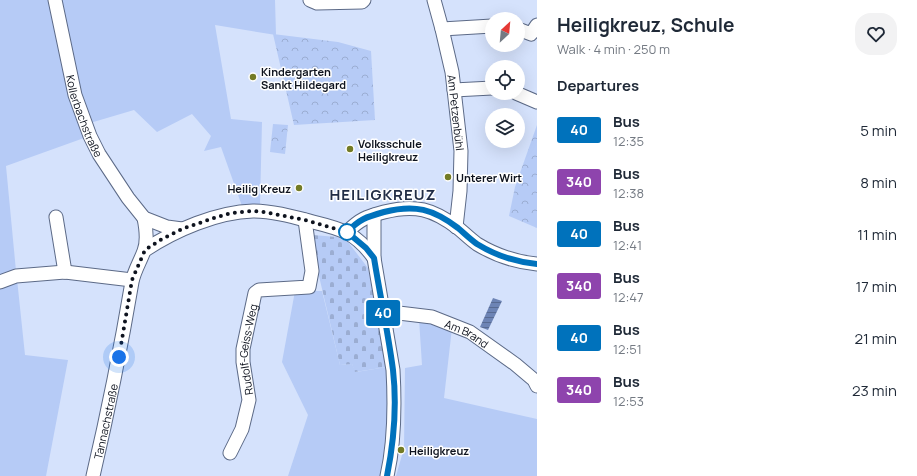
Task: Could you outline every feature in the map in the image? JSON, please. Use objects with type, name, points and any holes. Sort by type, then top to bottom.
[{"type":"street","name":"Kollerbachstraße","points":[[56,0],[75,95],[90,136],[99,154],[128,198],[144,218]]},
{"type":"street","points":[[310,0],[317,3],[362,2],[364,0]]},
{"type":"street","name":"Am Petzenbühl","points":[[434,0],[452,72],[461,151],[460,191],[456,227]]},
{"type":"street","points":[[442,29],[485,26]]},
{"type":"street","points":[[525,30],[535,32]]},
{"type":"street","points":[[454,90],[485,88]]},
{"type":"street","points":[[525,97],[537,102]]},
{"type":"street","points":[[347,232],[362,219],[374,215],[402,208],[421,209],[430,212],[456,227],[476,243],[503,257],[537,264]]},
{"type":"street","points":[[145,250],[182,229],[231,213],[252,211],[305,220],[347,232],[366,248],[374,258]]},
{"type":"street","points":[[374,215],[374,258],[393,370],[395,409],[394,436],[386,476]]},
{"type":"street","points":[[56,217],[65,272]]},
{"type":"street","points":[[144,218],[167,227],[182,229]]},
{"type":"street","name":"Tannachstraße","points":[[93,476],[112,392],[132,280],[145,250],[146,233],[144,218]]},
{"type":"street","name":"Rudolf-Geiss-Weg","points":[[230,453],[242,429],[250,400],[243,362],[243,349],[255,293],[259,290],[309,287],[312,271],[305,220]]},
{"type":"street","points":[[1,281],[16,276],[65,272],[132,280]]},
{"type":"street","name":"Am Brand","points":[[382,310],[432,317],[470,332],[515,364],[534,380],[537,386]]},
{"type":"green space","points":[[0,0],[51,0],[84,138],[6,166],[16,271],[0,278]]},
{"type":"green space","points":[[59,0],[275,0],[276,35],[215,25],[231,119],[262,122],[260,205],[242,206],[221,147],[204,151],[211,136],[192,114],[157,132],[134,110],[90,123],[79,92]]},
{"type":"green space","points":[[273,34],[338,42],[371,51],[375,120],[294,125]]},
{"type":"green space","points":[[273,124],[288,125],[285,154],[270,152]]},
{"type":"green space","points":[[537,125],[537,228],[509,216],[515,187]]},
{"type":"green space","points":[[313,235],[337,237],[348,242],[368,268],[387,367],[355,372],[352,364],[340,365],[318,272]]},
{"type":"green space","points":[[17,279],[25,355],[68,360],[46,476],[0,476],[0,284]]},
{"type":"green space","points":[[295,291],[322,291],[340,365],[352,364],[356,372],[387,367],[388,436],[381,476],[288,476],[308,415],[282,362]]},
{"type":"green space","points":[[419,319],[452,328],[444,398],[537,419],[537,476],[396,476],[404,448],[405,368],[422,365]]},
{"type":"shaded area","points":[[493,298],[502,301],[488,330],[480,327]]},
{"type":"bus line","name":"40","points":[[387,476],[394,436],[395,409],[393,370],[374,258],[366,248],[347,232],[357,222],[374,215],[402,208],[421,209],[430,212],[456,227],[476,243],[503,257],[537,264]]},
{"type":"place","name":"Kindergarten Sankt Hildegard","points":[[253,77]]},
{"type":"place","name":"Volksschule Heiligkreuz","points":[[350,149]]},
{"type":"place","name":"Unterer Wirt","points":[[448,177]]},
{"type":"place","name":"Heilig Kreuz","points":[[299,188]]},
{"type":"place","name":"Heiligkreuz","points":[[401,450]]},
{"type":"district","name":"HEILIGKREUZ","points":[[383,194]]},
{"type":"route","points":[[119,357],[132,280],[145,250],[162,239],[182,229],[214,218],[231,213],[252,211],[305,220],[347,232]]}]
